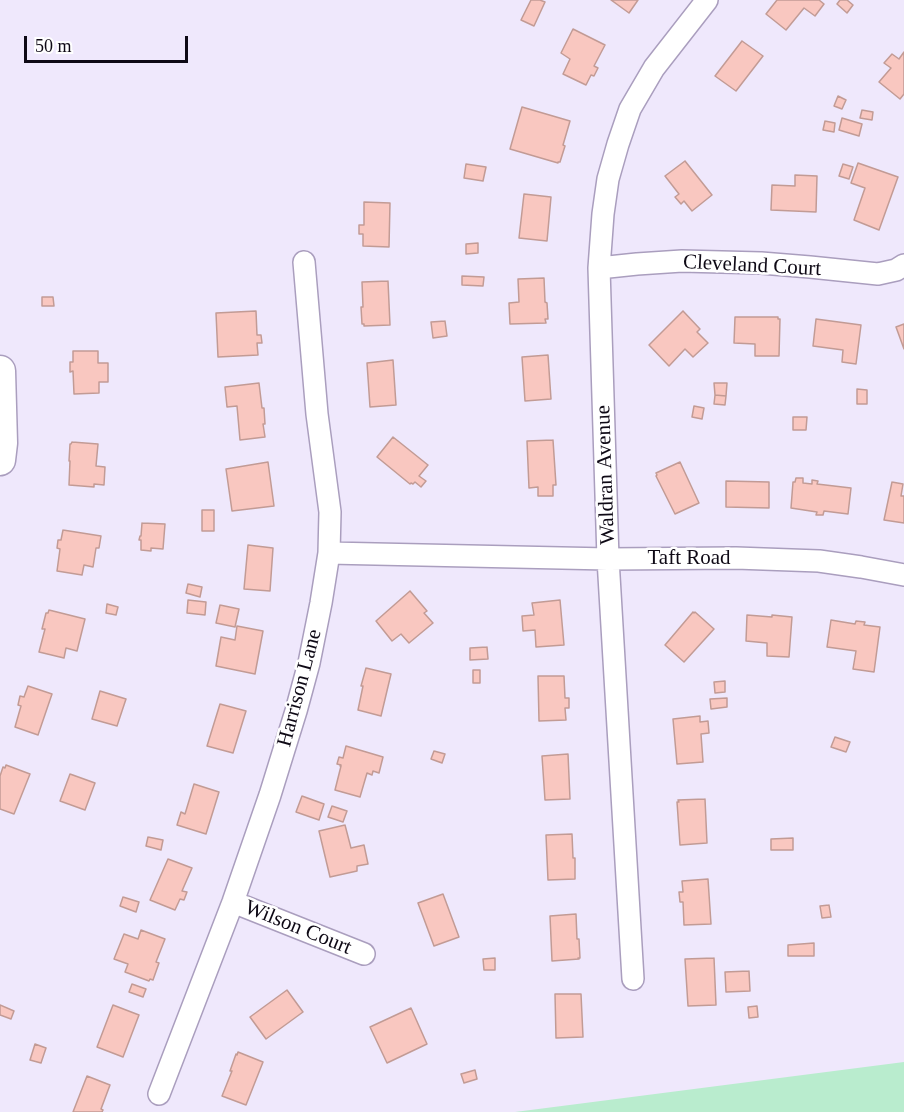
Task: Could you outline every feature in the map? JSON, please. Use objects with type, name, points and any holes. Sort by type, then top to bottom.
[{"type":"main road","points":[[0,371],[2,442],[0,460]]},
{"type":"street","name":"Waldran Avenue","points":[[633,979],[608,558],[599,268],[603,214],[608,179],[630,109],[654,68],[707,0]]},
{"type":"street","name":"Cleveland Court","points":[[599,268],[682,261],[810,267],[878,274],[897,270],[904,265]]},
{"type":"street","name":"Harrison Lane","points":[[159,1094],[270,795],[299,701],[319,613],[329,553],[330,531],[328,491],[317,414],[304,262]]},
{"type":"street","name":"Taft Road","points":[[329,553],[819,561],[904,575]]},
{"type":"street","name":"Wilson Court","points":[[232,902],[364,954]]},
{"type":"green space","points":[[904,1062],[904,1112],[515,1112]]},
{"type":"building","points":[[531,0],[545,2],[534,26],[521,20]]},
{"type":"building","points":[[611,0],[638,0],[629,13]]},
{"type":"building","points":[[777,0],[819,0],[824,4],[815,16],[804,8],[786,30],[766,14]]},
{"type":"building","points":[[840,0],[847,0],[853,5],[847,13],[837,4]]},
{"type":"building","points":[[573,29],[605,45],[594,66],[598,68],[586,85],[563,74],[570,59],[561,53]]},
{"type":"building","points":[[742,41],[763,56],[736,91],[715,76]]},
{"type":"building","points":[[904,52],[904,94],[900,99],[879,82],[891,68],[884,63],[892,54],[899,59]]},
{"type":"building","points":[[838,96],[846,100],[842,109],[834,106]]},
{"type":"building","points":[[522,107],[570,121],[560,162],[510,149]]},
{"type":"building","points":[[862,110],[873,112],[872,120],[860,118]]},
{"type":"building","points":[[842,118],[862,124],[859,136],[839,130]]},
{"type":"building","points":[[825,121],[835,123],[834,132],[823,130]]},
{"type":"building","points":[[685,161],[712,195],[692,211],[684,201],[681,204],[675,197],[679,194],[665,176]]},
{"type":"building","points":[[858,163],[898,177],[879,230],[854,220],[865,188],[851,183]]},
{"type":"building","points":[[466,164],[486,167],[483,181],[464,178]]},
{"type":"building","points":[[843,164],[853,167],[849,179],[839,176]]},
{"type":"building","points":[[795,175],[817,176],[816,212],[771,210],[772,185],[795,186]]},
{"type":"building","points":[[524,194],[551,197],[547,241],[519,238]]},
{"type":"building","points":[[364,202],[390,203],[389,247],[363,246],[363,234],[359,234],[359,225],[364,225]]},
{"type":"building","points":[[478,243],[478,253],[466,254],[466,244]]},
{"type":"building","points":[[462,276],[484,277],[483,286],[462,285]]},
{"type":"building","points":[[544,278],[548,319],[545,319],[546,323],[510,324],[509,303],[519,302],[518,279]]},
{"type":"building","points":[[388,281],[390,325],[364,326],[361,307],[363,307],[362,282]]},
{"type":"building","points":[[42,297],[53,297],[54,306],[42,306]]},
{"type":"building","points":[[256,311],[257,335],[261,335],[262,343],[257,343],[258,355],[218,357],[216,313]]},
{"type":"building","points":[[683,311],[700,329],[697,332],[708,343],[693,357],[685,349],[669,366],[649,345]]},
{"type":"building","points":[[735,317],[778,317],[780,319],[779,356],[755,356],[755,344],[734,343]]},
{"type":"building","points":[[816,319],[861,325],[856,364],[842,362],[843,350],[813,346]]},
{"type":"building","points":[[445,321],[447,336],[433,338],[431,322]]},
{"type":"building","points":[[904,324],[904,349],[896,327]]},
{"type":"building","points":[[73,351],[98,351],[98,363],[108,363],[108,382],[99,382],[99,393],[74,394],[73,371],[70,372]]},
{"type":"building","points":[[548,355],[551,399],[525,401],[522,357]]},
{"type":"building","points":[[393,360],[396,405],[370,407],[367,363]]},
{"type":"building","points":[[259,383],[262,408],[264,408],[265,437],[240,440],[237,406],[227,407],[225,387]]},
{"type":"building","points":[[714,383],[727,383],[726,396],[715,395]]},
{"type":"building","points":[[857,389],[867,390],[867,404],[857,404]]},
{"type":"building","points":[[715,395],[726,396],[725,405],[714,404]]},
{"type":"building","points":[[694,406],[704,408],[702,419],[692,417]]},
{"type":"building","points":[[793,417],[807,417],[806,430],[793,430]]},
{"type":"building","points":[[393,437],[428,465],[419,476],[426,481],[421,487],[415,482],[410,484],[377,457]]},
{"type":"building","points":[[553,440],[556,485],[553,485],[553,496],[538,496],[538,487],[529,488],[527,441]]},
{"type":"building","points":[[72,442],[98,444],[96,466],[105,467],[104,485],[94,484],[94,487],[69,485],[70,444]]},
{"type":"building","points":[[268,462],[274,506],[232,511],[226,469]]},
{"type":"building","points":[[680,462],[699,503],[675,514],[656,473]]},
{"type":"building","points":[[796,478],[803,478],[803,483],[812,484],[812,480],[818,481],[817,484],[851,488],[848,514],[824,511],[823,515],[816,515],[817,512],[791,508],[793,482]]},
{"type":"building","points":[[726,481],[769,482],[769,508],[726,507]]},
{"type":"building","points":[[892,482],[903,484],[901,496],[904,496],[904,523],[884,520]]},
{"type":"building","points":[[202,510],[214,510],[214,531],[202,531]]},
{"type":"building","points":[[142,523],[165,524],[163,549],[141,550],[141,540],[139,540]]},
{"type":"building","points":[[63,530],[101,536],[99,548],[96,548],[93,567],[84,565],[82,575],[57,571],[60,549],[57,548],[58,540],[61,540]]},
{"type":"building","points":[[248,545],[273,548],[270,591],[244,589]]},
{"type":"building","points":[[188,584],[202,587],[200,597],[186,593]]},
{"type":"building","points":[[410,591],[427,611],[424,613],[433,623],[409,643],[401,634],[392,641],[376,621]]},
{"type":"building","points":[[188,600],[206,602],[205,615],[187,613]]},
{"type":"building","points":[[560,600],[564,645],[536,647],[535,630],[523,631],[522,616],[534,615],[532,603]]},
{"type":"building","points":[[107,604],[118,607],[116,615],[106,613]]},
{"type":"building","points":[[220,605],[239,609],[235,627],[216,623]]},
{"type":"building","points":[[49,610],[85,619],[77,651],[66,648],[64,658],[39,652],[45,629],[42,629]]},
{"type":"building","points":[[693,612],[714,629],[684,662],[665,645]]},
{"type":"building","points":[[747,615],[792,617],[789,657],[767,656],[767,643],[746,641]]},
{"type":"building","points":[[831,620],[855,624],[856,621],[865,622],[864,625],[880,627],[874,672],[853,669],[856,651],[827,647]]},
{"type":"building","points":[[237,626],[263,631],[255,674],[216,666],[221,637],[235,640]]},
{"type":"building","points":[[487,647],[488,659],[470,660],[470,648]]},
{"type":"building","points":[[366,668],[391,674],[381,716],[358,710]]},
{"type":"building","points":[[473,670],[480,670],[480,683],[473,683]]},
{"type":"building","points":[[538,676],[564,676],[565,698],[569,698],[569,708],[565,708],[566,720],[539,721]]},
{"type":"building","points":[[725,681],[725,692],[715,693],[714,682]]},
{"type":"building","points":[[28,686],[52,694],[38,735],[15,727],[21,706],[18,705],[20,696],[24,697]]},
{"type":"building","points":[[100,691],[126,699],[117,726],[92,719]]},
{"type":"building","points":[[727,698],[727,707],[711,709],[710,699]]},
{"type":"building","points":[[220,704],[246,711],[233,753],[207,746]]},
{"type":"building","points":[[700,716],[700,722],[708,721],[709,733],[701,734],[703,762],[677,764],[673,719]]},
{"type":"building","points":[[835,737],[850,742],[846,752],[831,747]]},
{"type":"building","points":[[346,746],[383,757],[379,773],[373,771],[372,775],[367,773],[360,797],[335,790],[341,766],[337,764],[339,757],[343,758]]},
{"type":"building","points":[[434,751],[445,754],[442,763],[431,759]]},
{"type":"building","points":[[568,754],[570,799],[545,800],[542,756]]},
{"type":"building","points":[[6,765],[30,774],[14,814],[0,809],[0,776]]},
{"type":"building","points":[[70,774],[95,783],[85,810],[60,801]]},
{"type":"building","points":[[194,784],[219,792],[206,834],[177,825],[181,812],[185,814]]},
{"type":"building","points":[[302,796],[324,804],[319,820],[296,812]]},
{"type":"building","points":[[705,799],[707,843],[680,845],[678,800]]},
{"type":"building","points":[[332,806],[347,811],[343,822],[328,817]]},
{"type":"building","points":[[345,825],[351,848],[364,845],[368,864],[357,866],[357,871],[330,877],[319,831]]},
{"type":"building","points":[[572,834],[575,879],[548,880],[546,835]]},
{"type":"building","points":[[148,837],[163,840],[161,850],[146,846]]},
{"type":"building","points":[[793,838],[793,850],[771,850],[771,839]]},
{"type":"building","points":[[168,859],[192,868],[182,891],[187,892],[184,900],[180,899],[175,910],[150,900]]},
{"type":"building","points":[[708,879],[711,924],[684,925],[683,902],[680,902],[679,892],[683,892],[682,881]]},
{"type":"building","points":[[443,894],[459,937],[434,946],[418,903]]},
{"type":"building","points":[[123,897],[139,902],[136,912],[120,906]]},
{"type":"building","points":[[829,905],[831,917],[822,918],[820,906]]},
{"type":"building","points":[[576,914],[580,958],[552,961],[550,916]]},
{"type":"building","points":[[141,930],[165,939],[156,962],[159,963],[153,980],[149,981],[125,972],[128,964],[114,959],[124,934],[138,939]]},
{"type":"building","points":[[814,943],[814,956],[788,956],[788,945]]},
{"type":"building","points":[[495,958],[495,970],[484,970],[483,959]]},
{"type":"building","points":[[714,958],[716,1005],[688,1006],[685,959]]},
{"type":"building","points":[[749,971],[750,991],[726,992],[725,972]]},
{"type":"building","points":[[132,984],[146,989],[143,997],[129,992]]},
{"type":"building","points":[[287,990],[303,1012],[266,1039],[250,1017]]},
{"type":"building","points":[[555,994],[581,994],[583,1037],[556,1038]]},
{"type":"building","points":[[0,1005],[14,1011],[11,1019],[0,1015]]},
{"type":"building","points":[[113,1005],[139,1015],[123,1057],[97,1047]]},
{"type":"building","points":[[757,1006],[758,1017],[749,1018],[748,1007]]},
{"type":"building","points":[[411,1008],[427,1044],[387,1063],[370,1027]]},
{"type":"building","points":[[35,1044],[46,1048],[41,1063],[30,1060]]},
{"type":"building","points":[[238,1052],[263,1062],[246,1105],[222,1096]]},
{"type":"building","points":[[475,1070],[477,1079],[464,1083],[461,1074]]},
{"type":"building","points":[[87,1076],[110,1085],[101,1109],[102,1112],[73,1112]]}]
